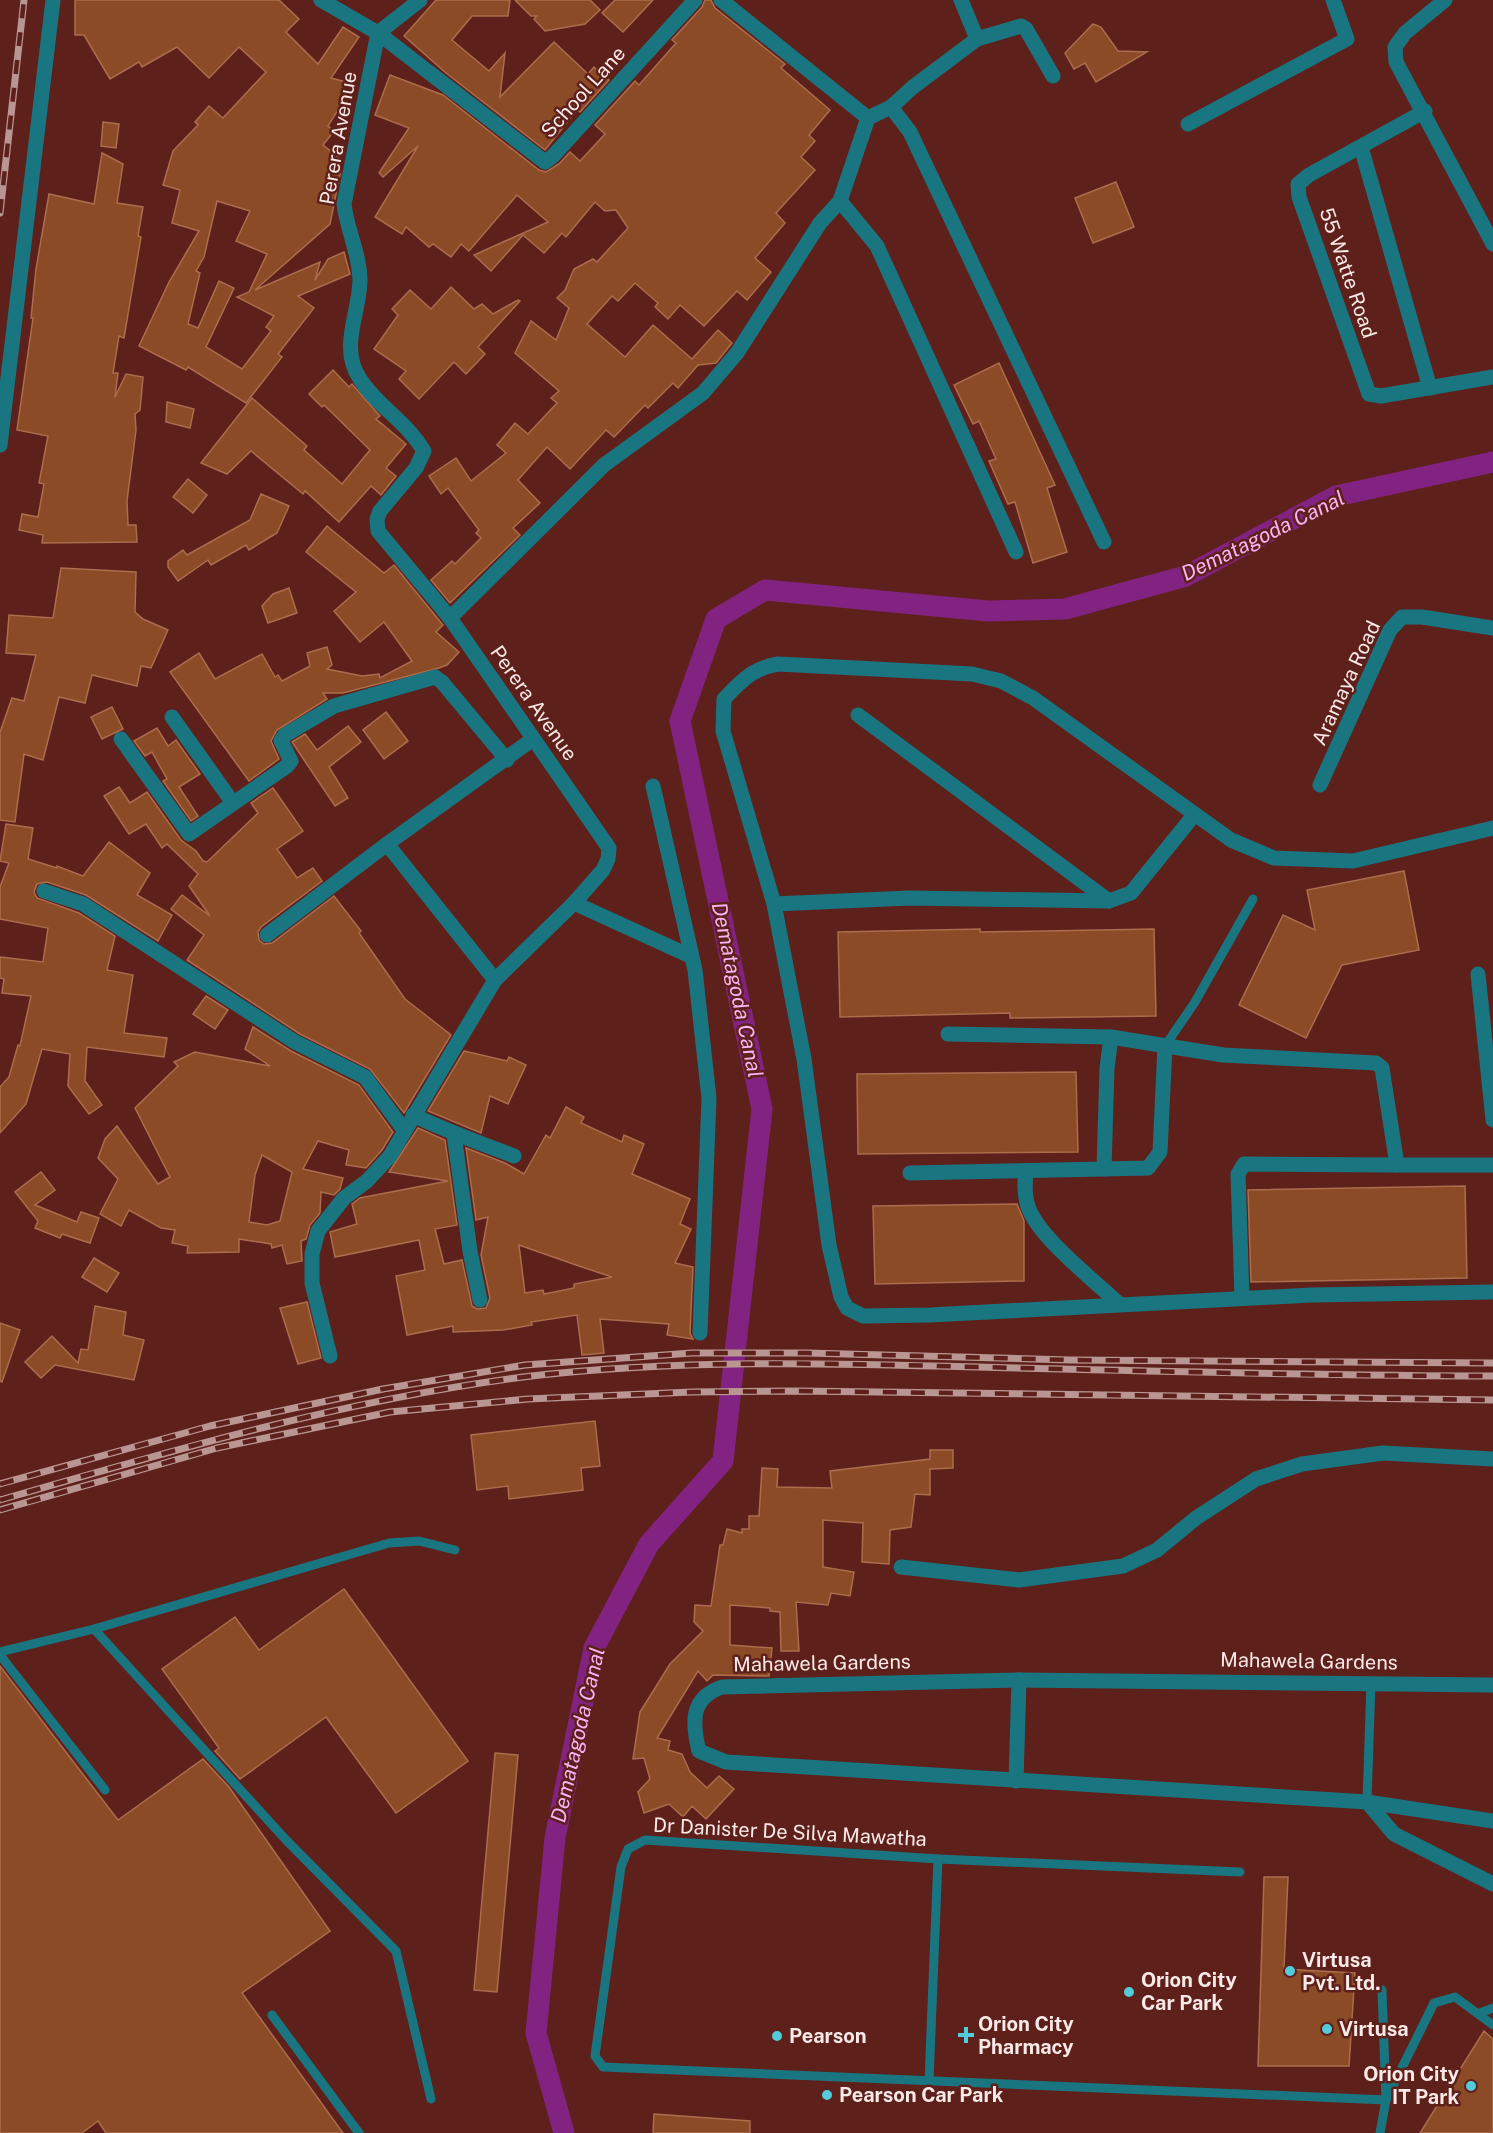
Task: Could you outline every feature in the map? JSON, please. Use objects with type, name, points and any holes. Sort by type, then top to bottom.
[{"type":"street","points":[[0,444],[53,0]]},
{"type":"street","points":[[321,0],[378,33],[420,0]]},
{"type":"street","name":"School Lane","points":[[378,33],[545,162],[695,0]]},
{"type":"street","points":[[722,0],[868,118]]},
{"type":"street","points":[[961,0],[977,39]]},
{"type":"street","points":[[1188,124],[1347,39],[1333,0]]},
{"type":"street","points":[[1445,0],[1405,33],[1395,47],[1396,62],[1425,111],[1493,244]]},
{"type":"street","points":[[450,618],[604,465],[703,393],[737,352],[820,223],[840,201],[868,118],[891,107],[913,87],[977,39],[1021,26],[1026,29],[1053,76]]},
{"type":"street","name":"Perera Avenue","points":[[330,1356],[312,1283],[312,1254],[318,1231],[344,1198],[367,1181],[390,1156],[495,980],[574,903],[603,870],[608,859],[609,848],[450,618],[378,531],[377,519],[380,511],[416,468],[424,451],[414,434],[360,380],[349,357],[360,282],[358,262],[346,223],[344,204],[378,33]]},
{"type":"street","points":[[891,107],[909,132],[947,207],[1104,542]]},
{"type":"street","name":"55 Watte Road","points":[[1425,111],[1298,184],[1299,197],[1369,394],[1381,396],[1493,377]]},
{"type":"street","points":[[1360,147],[1430,388]]},
{"type":"street","points":[[840,201],[877,246],[1016,552]]},
{"type":"street","name":"Aramaya Road","points":[[1320,785],[1390,630],[1402,617],[1422,617],[1493,628]]},
{"type":"street","points":[[1493,828],[1353,861],[1274,858],[1231,840],[1033,698],[1001,681],[972,674],[778,664],[761,667],[743,679],[724,699],[723,731],[774,904],[784,968],[804,1059],[829,1245],[841,1297],[847,1308],[863,1316],[930,1315],[1118,1303],[1493,1292]]},
{"type":"street","points":[[121,739],[189,834],[287,766],[291,761],[281,741],[285,735],[334,706],[435,677],[442,682],[507,760]]},
{"type":"street","points":[[858,715],[1108,901]]},
{"type":"street","points":[[171,717],[233,803]]},
{"type":"street","points":[[267,935],[387,844],[534,739]]},
{"type":"street","points":[[653,786],[695,970],[709,1098],[700,1334]]},
{"type":"street","points":[[774,904],[909,898],[1108,901],[1131,893],[1194,815]]},
{"type":"street","points":[[387,844],[495,980]]},
{"type":"street","points":[[44,891],[83,904],[295,1042],[365,1077],[404,1130]]},
{"type":"street","points":[[574,903],[690,956]]},
{"type":"street","points":[[1478,974],[1493,1120]]},
{"type":"street","points":[[948,1034],[1111,1037],[1222,1055],[1376,1063],[1382,1068],[1397,1165]]},
{"type":"street","points":[[1104,1169],[1107,1068],[1111,1037]]},
{"type":"street","points":[[910,1173],[1148,1168],[1156,1161],[1160,1152],[1165,1046]]},
{"type":"street","points":[[413,1115],[454,1134],[471,1138],[514,1156]]},
{"type":"street","points":[[454,1134],[470,1251],[480,1300]]},
{"type":"street","points":[[1242,1298],[1238,1174],[1245,1164],[1493,1165]]},
{"type":"street","points":[[1026,1171],[1027,1206],[1050,1240],[1118,1303]]},
{"type":"street","points":[[901,1567],[1019,1580],[1123,1566],[1156,1550],[1196,1518],[1256,1479],[1302,1464],[1383,1454],[1493,1459]]},
{"type":"street","points":[[1016,1781],[1018,1680]]},
{"type":"street","name":"Mahawela Gardens","points":[[1493,1685],[1018,1680],[722,1687],[708,1692],[696,1710],[694,1730],[699,1751],[726,1762],[1367,1802],[1493,1821]]},
{"type":"street","points":[[1367,1802],[1394,1834],[1493,1884]]},
{"type":"lane","points":[[1165,1046],[1195,1002],[1253,899]]},
{"type":"lane","points":[[105,1790],[0,1653],[94,1629],[389,1544],[419,1540],[455,1550]]},
{"type":"lane","points":[[94,1629],[271,1824],[396,1951],[431,2099]]},
{"type":"lane","points":[[1367,1802],[1371,1682]]},
{"type":"lane","name":"Dr Danister De Silva Mawatha","points":[[1240,1872],[938,1859],[645,1840],[628,1849],[621,1867],[595,2056],[603,2067],[1386,2100]]},
{"type":"lane","points":[[929,2081],[938,1859]]},
{"type":"lane","points":[[1380,2133],[1386,2100],[1383,1990]]},
{"type":"lane","points":[[1386,2100],[1434,2003],[1455,1997],[1480,2013],[1493,2025]]},
{"type":"lane","points":[[1480,2013],[1493,2008]]},
{"type":"lane","points":[[272,2015],[358,2133]]},
{"type":"building","points":[[75,0],[279,0],[299,19],[286,32],[318,64],[343,27],[359,37],[331,78],[354,84],[328,126],[334,131],[323,145],[341,159],[334,168],[341,170],[330,224],[255,290],[320,262],[315,280],[328,259],[344,252],[350,274],[298,296],[314,308],[278,354],[282,357],[246,403],[188,367],[186,370],[139,346],[169,282],[199,231],[172,223],[180,190],[163,185],[173,151],[198,125],[195,122],[209,106],[223,118],[266,72],[239,47],[209,78],[177,47],[142,67],[139,62],[110,79],[84,35],[75,35]],"holes":[[[217,201],[250,211],[236,241],[267,254],[249,292],[237,297],[274,316],[266,327],[271,331],[242,369],[206,347],[234,288],[219,281],[198,328],[188,324],[200,273],[196,271],[204,257]]]},
{"type":"building","points":[[436,0],[510,0],[508,16],[472,16],[452,40],[489,71],[505,53],[500,97],[554,42],[588,74],[594,67],[609,80],[580,112],[577,110],[545,150],[446,73],[404,36]]},
{"type":"building","points":[[515,0],[590,0],[600,10],[585,24],[545,31],[534,19],[537,16],[531,16]]},
{"type":"building","points":[[615,0],[653,0],[623,32],[602,13]]},
{"type":"building","points":[[705,0],[711,0],[715,8],[785,64],[781,68],[830,110],[809,135],[815,141],[801,157],[815,170],[776,213],[785,223],[755,258],[771,272],[747,300],[737,291],[704,326],[680,305],[668,319],[655,307],[658,303],[635,283],[618,301],[612,296],[587,324],[625,357],[653,325],[692,359],[718,330],[732,343],[716,363],[698,365],[678,388],[673,383],[648,408],[645,405],[614,437],[606,430],[570,469],[547,447],[518,480],[540,503],[513,528],[520,535],[450,603],[431,580],[452,561],[455,564],[481,538],[476,533],[479,530],[448,488],[441,494],[429,476],[456,458],[471,481],[506,453],[497,445],[515,423],[528,434],[557,403],[551,398],[559,391],[515,353],[531,321],[556,340],[569,308],[557,298],[565,290],[574,269],[593,259],[597,262],[628,228],[616,210],[605,211],[595,202],[566,237],[562,233],[544,253],[523,235],[491,271],[474,255],[548,222],[517,195],[469,251],[461,244],[451,257],[433,244],[429,247],[406,227],[402,234],[375,217],[418,146],[383,177],[379,173],[409,128],[375,115],[390,75],[443,95],[539,170],[546,172],[559,164],[570,152],[580,161],[605,134],[595,125],[635,81],[639,85],[676,43],[672,40],[702,7]]},
{"type":"building","points":[[1093,24],[1101,27],[1118,51],[1147,52],[1096,82],[1085,63],[1074,69],[1065,53]]},
{"type":"building","points":[[103,122],[119,124],[116,148],[101,146]]},
{"type":"building","points":[[102,153],[123,164],[117,203],[143,207],[138,236],[141,237],[124,338],[119,336],[113,373],[118,373],[115,397],[126,374],[143,377],[140,410],[135,414],[136,430],[127,501],[128,525],[136,525],[137,542],[42,543],[43,535],[19,530],[22,514],[38,517],[44,484],[39,483],[48,436],[17,430],[33,318],[31,318],[36,269],[49,194],[94,204]]},
{"type":"building","points":[[1116,182],[1134,227],[1093,243],[1075,198]]},
{"type":"building","points":[[451,287],[474,309],[482,304],[493,314],[520,301],[478,347],[485,354],[466,374],[454,362],[419,399],[399,379],[406,371],[374,349],[398,315],[392,309],[410,290],[431,309]]},
{"type":"building","points":[[999,363],[1055,485],[1047,488],[1067,552],[1033,563],[1015,502],[1008,504],[989,461],[996,459],[979,421],[973,424],[954,385]]},
{"type":"building","points":[[333,370],[349,387],[352,384],[380,416],[376,419],[406,444],[386,468],[396,476],[381,495],[371,486],[339,522],[305,491],[303,494],[251,451],[227,474],[201,463],[252,398],[307,446],[304,450],[342,484],[370,450],[324,405],[322,407],[309,394]]},
{"type":"building","points":[[167,402],[194,409],[190,428],[166,422]]},
{"type":"building","points":[[188,479],[207,495],[193,513],[173,497]]},
{"type":"building","points":[[261,494],[289,506],[277,533],[249,550],[246,545],[211,565],[208,560],[178,581],[168,567],[168,561],[183,550],[187,555],[250,520]]},
{"type":"building","points":[[327,526],[384,573],[394,565],[443,625],[436,632],[459,652],[447,665],[439,668],[343,693],[323,693],[327,699],[277,730],[271,741],[279,759],[249,781],[170,672],[199,653],[215,679],[262,654],[275,677],[278,675],[282,681],[310,666],[307,653],[327,647],[332,665],[327,669],[362,676],[379,674],[380,678],[412,661],[384,622],[360,642],[334,611],[356,592],[306,552]]},
{"type":"building","points":[[61,568],[136,572],[135,612],[143,619],[168,630],[151,668],[141,666],[137,686],[92,675],[85,703],[59,697],[43,760],[24,754],[15,822],[0,820],[0,732],[12,698],[24,701],[36,655],[6,653],[9,615],[53,618]]},
{"type":"building","points":[[289,588],[297,613],[268,623],[262,606],[273,594]]},
{"type":"building","points":[[112,707],[123,729],[102,739],[91,717]]},
{"type":"building","points":[[386,712],[408,741],[384,759],[363,730]]},
{"type":"building","points":[[348,726],[361,742],[329,767],[348,798],[335,806],[292,742],[305,734],[317,750]]},
{"type":"building","points":[[157,728],[168,746],[176,740],[200,774],[179,787],[198,816],[191,821],[163,781],[167,779],[152,752],[145,756],[134,741]]},
{"type":"building","points":[[119,787],[130,803],[147,792],[181,840],[196,851],[203,861],[207,862],[258,813],[251,803],[273,788],[303,831],[277,849],[297,878],[313,868],[322,881],[261,927],[258,932],[259,940],[264,944],[272,943],[334,896],[361,931],[359,933],[405,999],[451,1035],[404,1113],[370,1069],[300,1034],[187,960],[204,935],[171,909],[182,895],[210,916],[189,886],[198,874],[167,844],[162,848],[146,824],[129,834],[104,796]]},
{"type":"building","points":[[6,824],[33,828],[28,859],[57,868],[57,866],[83,876],[109,842],[150,873],[137,895],[172,915],[158,941],[86,895],[47,882],[37,884],[34,892],[37,898],[79,913],[115,936],[107,970],[133,975],[124,1033],[167,1038],[164,1057],[87,1047],[85,1081],[102,1105],[89,1114],[68,1086],[70,1054],[42,1049],[26,1104],[0,1133],[0,1087],[9,1077],[18,1045],[20,1046],[31,996],[2,993],[4,979],[0,978],[0,957],[43,962],[48,928],[0,919],[0,887],[9,863],[0,861]]},
{"type":"building","points":[[1404,871],[1419,950],[1342,965],[1306,1038],[1239,1005],[1283,915],[1315,930],[1307,890]]},
{"type":"building","points":[[980,929],[980,932],[1154,929],[1156,1016],[1010,1018],[1010,1013],[840,1017],[838,932]]},
{"type":"building","points":[[206,996],[228,1010],[215,1029],[193,1014]]},
{"type":"building","points":[[253,1027],[291,1051],[359,1085],[393,1132],[382,1150],[366,1168],[346,1165],[349,1150],[318,1141],[303,1169],[343,1178],[340,1189],[334,1195],[321,1192],[320,1213],[310,1225],[306,1239],[301,1241],[302,1261],[287,1264],[282,1245],[272,1248],[271,1244],[239,1239],[239,1252],[187,1253],[188,1246],[172,1243],[175,1230],[161,1228],[129,1210],[121,1226],[100,1214],[118,1179],[98,1158],[105,1139],[117,1126],[158,1184],[170,1177],[135,1108],[178,1066],[174,1062],[195,1052],[270,1066],[245,1049]],"holes":[[[262,1155],[292,1172],[280,1221],[267,1225],[249,1222],[255,1175]]]},
{"type":"building","points":[[464,1051],[507,1061],[509,1057],[526,1065],[508,1104],[490,1096],[481,1133],[428,1111]]},
{"type":"building","points":[[1076,1072],[1078,1152],[858,1154],[857,1074]]},
{"type":"building","points":[[566,1107],[584,1117],[581,1123],[622,1142],[624,1135],[644,1144],[632,1174],[690,1199],[680,1224],[691,1229],[675,1263],[693,1267],[690,1333],[693,1339],[667,1335],[669,1324],[600,1319],[604,1353],[582,1355],[577,1315],[531,1322],[532,1325],[503,1330],[453,1332],[453,1326],[407,1335],[396,1276],[425,1270],[419,1240],[335,1257],[330,1232],[357,1224],[352,1204],[360,1198],[448,1181],[389,1172],[418,1128],[445,1140],[457,1225],[435,1229],[444,1264],[462,1260],[472,1306],[477,1309],[486,1308],[490,1298],[481,1255],[488,1217],[476,1220],[466,1148],[505,1163],[524,1174],[546,1135],[550,1138]],"holes":[[[519,1245],[612,1277],[574,1284],[574,1288],[544,1294],[543,1290],[525,1293]]]},
{"type":"building","points":[[41,1172],[55,1190],[35,1205],[77,1222],[81,1212],[99,1218],[90,1243],[62,1234],[60,1238],[35,1228],[38,1221],[15,1192]]},
{"type":"building","points":[[1465,1186],[1467,1278],[1251,1282],[1248,1190]]},
{"type":"building","points":[[1017,1204],[1024,1221],[1024,1281],[875,1284],[873,1206]]},
{"type":"building","points":[[94,1258],[119,1273],[107,1292],[82,1277]]},
{"type":"building","points":[[307,1302],[321,1358],[298,1364],[280,1308]]},
{"type":"building","points":[[95,1306],[126,1312],[123,1335],[144,1340],[134,1380],[55,1365],[41,1378],[25,1362],[52,1336],[78,1363],[81,1349],[88,1350]]},
{"type":"building","points":[[0,1323],[20,1330],[2,1382],[0,1381]]},
{"type":"building","points":[[595,1421],[600,1466],[581,1468],[583,1490],[509,1499],[508,1486],[477,1490],[471,1435]]},
{"type":"building","points":[[930,1450],[953,1450],[953,1468],[930,1469],[930,1495],[915,1494],[911,1527],[890,1530],[889,1564],[862,1562],[863,1523],[823,1520],[823,1567],[854,1572],[850,1596],[831,1593],[828,1605],[796,1602],[799,1651],[781,1651],[780,1612],[770,1611],[770,1608],[730,1605],[730,1645],[772,1648],[769,1676],[713,1675],[707,1681],[698,1671],[657,1738],[670,1741],[668,1750],[682,1754],[690,1772],[707,1788],[719,1776],[734,1789],[706,1819],[692,1806],[683,1817],[669,1804],[644,1813],[638,1792],[650,1779],[644,1758],[633,1759],[640,1712],[670,1664],[703,1631],[694,1622],[695,1605],[711,1606],[720,1545],[723,1545],[727,1529],[742,1533],[742,1529],[749,1529],[749,1516],[759,1516],[762,1468],[778,1469],[777,1487],[832,1488],[830,1471],[930,1459]]},
{"type":"building","points":[[344,1589],[468,1761],[396,1813],[326,1717],[240,1779],[215,1751],[219,1748],[162,1669],[235,1617],[259,1650]]},
{"type":"building","points":[[0,1666],[118,1820],[203,1759],[229,1787],[330,1931],[242,1993],[343,2133],[106,2133],[98,2121],[82,2133],[0,2133]]},
{"type":"building","points":[[495,1753],[518,1755],[497,1992],[474,1990]]},
{"type":"building","name":"Virtusa Pvt. Ltd.","points":[[1264,1877],[1288,1877],[1284,1969],[1355,1973],[1349,2066],[1258,2066]]},
{"type":"building","name":"Orion City IT Park","points":[[1484,2031],[1493,2039],[1493,2133],[1420,2133]]},
{"type":"building","points":[[654,2114],[750,2121],[750,2133],[653,2133]]},
{"type":"waterway","name":"Dematagoda Canal","points":[[564,2133],[536,2033],[555,1838],[594,1648],[649,1544],[723,1461],[762,1109],[680,721],[716,619],[765,590],[988,611],[1065,609],[1186,576],[1336,496],[1493,462]]},
{"type":"railway","points":[[0,213],[24,0]]},
{"type":"railway","points":[[0,1484],[210,1426],[383,1389],[525,1365],[692,1353],[807,1353],[1070,1360],[1493,1363]]},
{"type":"railway","points":[[0,1500],[195,1445],[325,1413],[457,1387],[580,1371],[694,1365],[807,1364],[1493,1376]]},
{"type":"railway","points":[[0,1510],[217,1448],[390,1412],[528,1399],[692,1392],[797,1391],[1493,1400]]},
{"type":"place","name":"Virtusa Pvt. Ltd.","points":[[1290,1971]]},
{"type":"place","name":"Orion City Car Park","points":[[1129,1992]]},
{"type":"place","name":"Virtusa","points":[[1327,2029]]},
{"type":"place","name":"Orion City Pharmacy","points":[[966,2035]]},
{"type":"place","name":"Pearson","points":[[777,2036]]},
{"type":"place","name":"Orion City IT Park","points":[[1471,2086]]},
{"type":"place","name":"Pearson Car Park","points":[[827,2095]]}]
